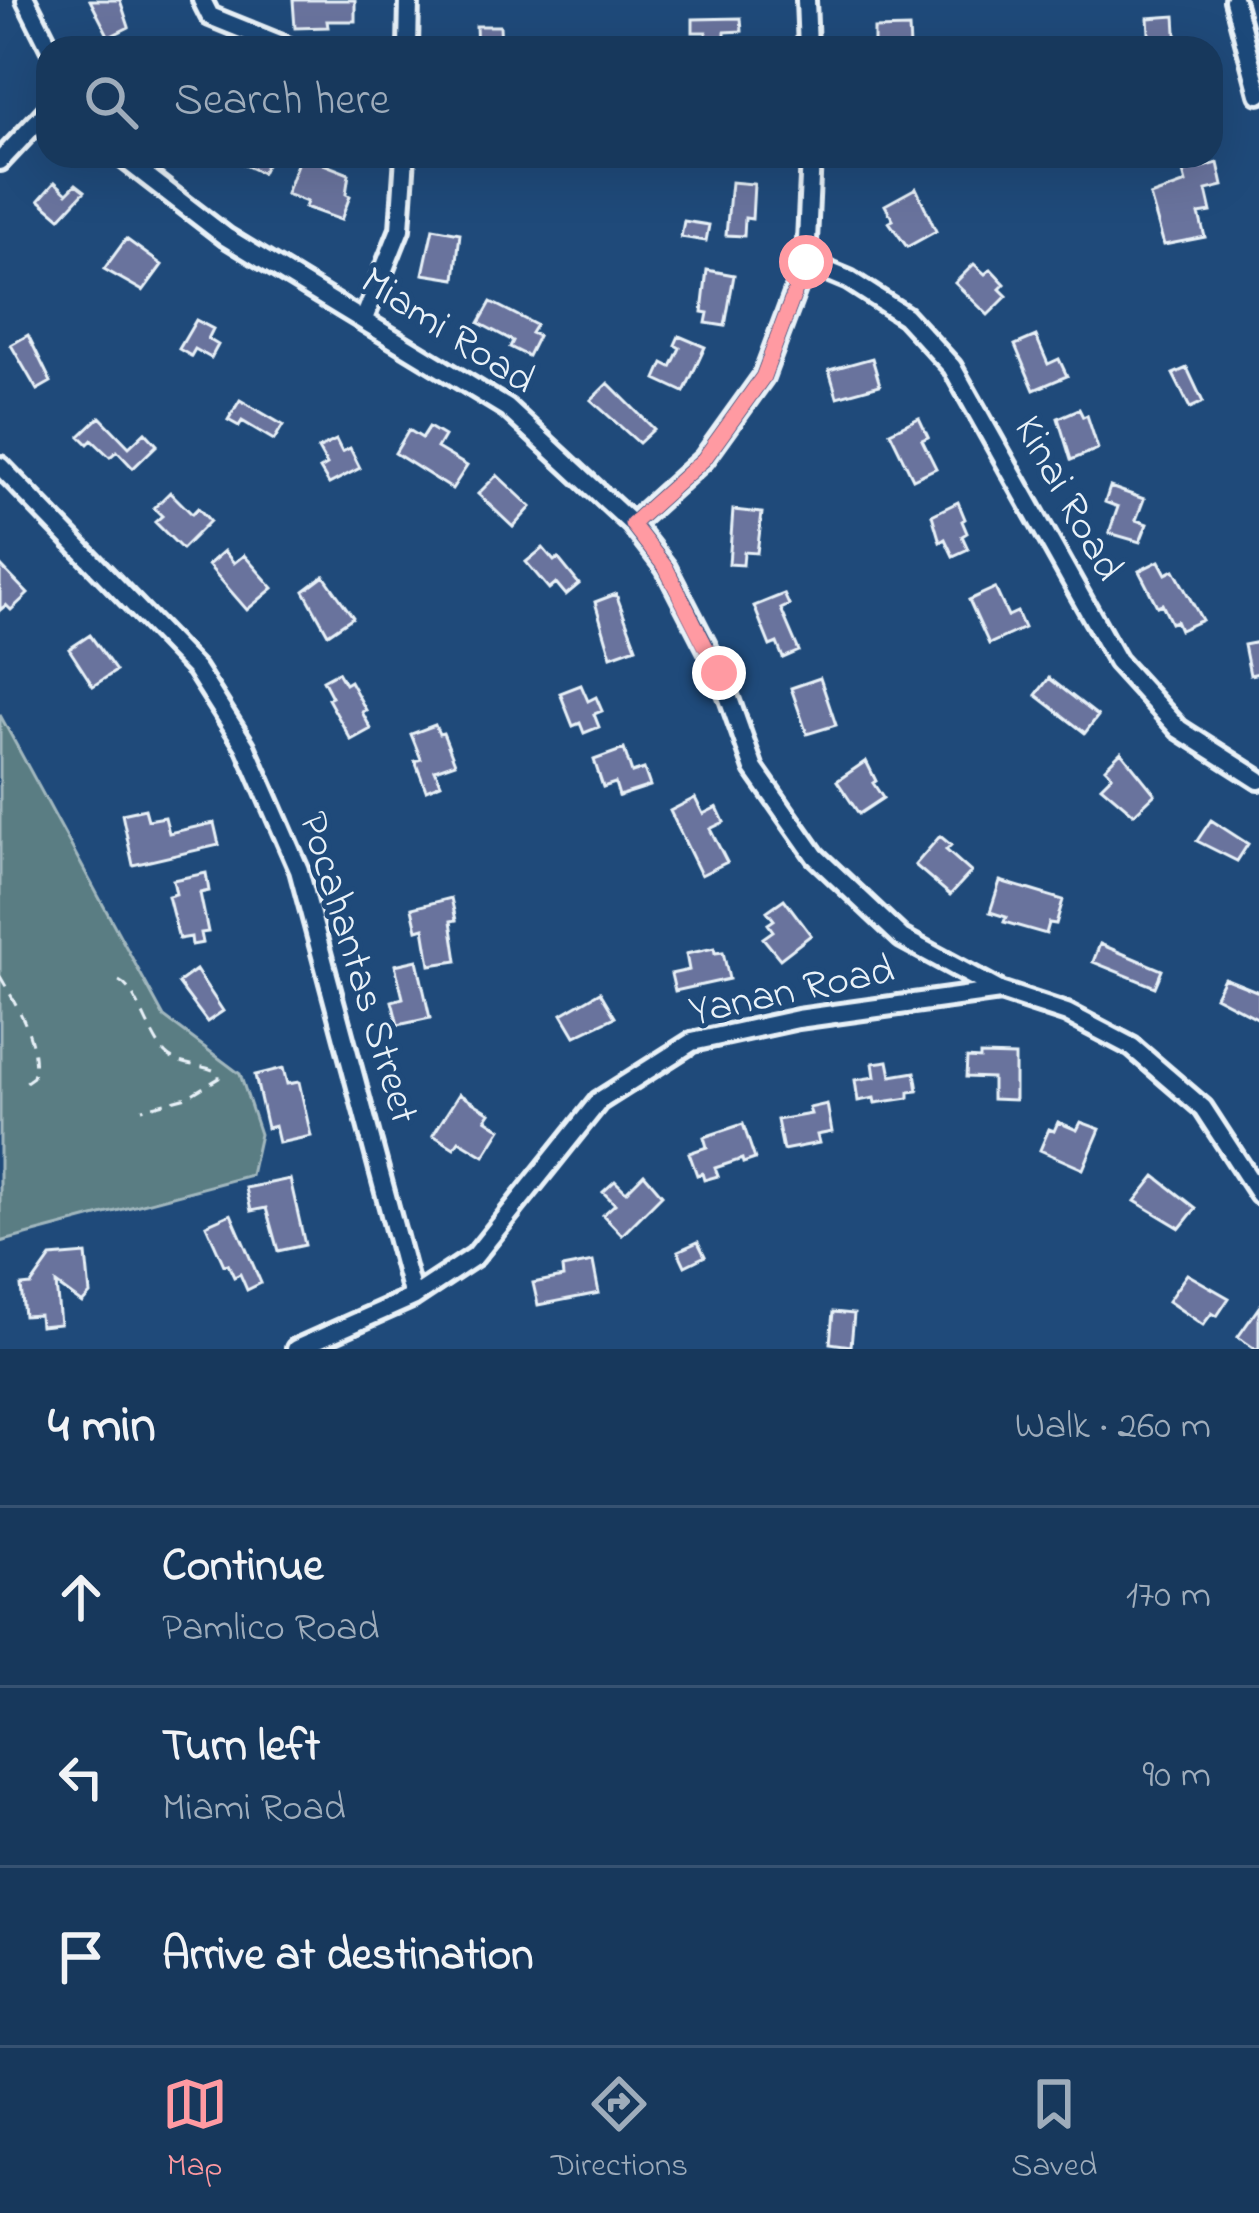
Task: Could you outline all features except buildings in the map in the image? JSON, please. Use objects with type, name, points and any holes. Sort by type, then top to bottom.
[{"type":"street","points":[[26,0],[44,36]]},
{"type":"street","points":[[202,0],[210,16],[259,36]]},
{"type":"street","points":[[408,36],[409,0]]},
{"type":"street","points":[[806,0],[808,36]]},
{"type":"street","points":[[1234,0],[1259,94]]},
{"type":"street","points":[[0,161],[36,123]]},
{"type":"street","name":"Miami Road","points":[[137,168],[226,237],[507,408],[632,524],[666,568],[709,652],[754,769],[815,856],[902,938],[1000,991]]},
{"type":"street","points":[[364,320],[400,229],[404,168]]},
{"type":"street","points":[[632,524],[704,459],[763,377],[806,262],[810,168]]},
{"type":"street","name":"Kinai Road","points":[[806,262],[849,280],[905,316],[952,367],[1117,661],[1179,729],[1259,780]]},
{"type":"street","name":"Pocahantas Street","points":[[0,466],[196,669],[245,746],[299,870],[413,1297]]},
{"type":"street","name":"Yanan Road","points":[[296,1349],[413,1297],[475,1256],[599,1101],[692,1042],[798,1019],[1000,991],[1067,1012],[1132,1047],[1203,1108],[1259,1195]]},
{"type":"path","points":[[0,976],[31,1041],[36,1065],[33,1077],[22,1085]]},
{"type":"path","points":[[118,981],[132,991],[142,1018],[170,1058],[219,1073],[219,1078],[187,1097],[142,1109]]},
{"type":"green space","points":[[0,715],[164,1017],[240,1074],[260,1134],[251,1175],[0,1242]]},
{"type":"route","points":[[719,673],[666,568],[632,524],[704,459],[763,377],[806,262]]}]
